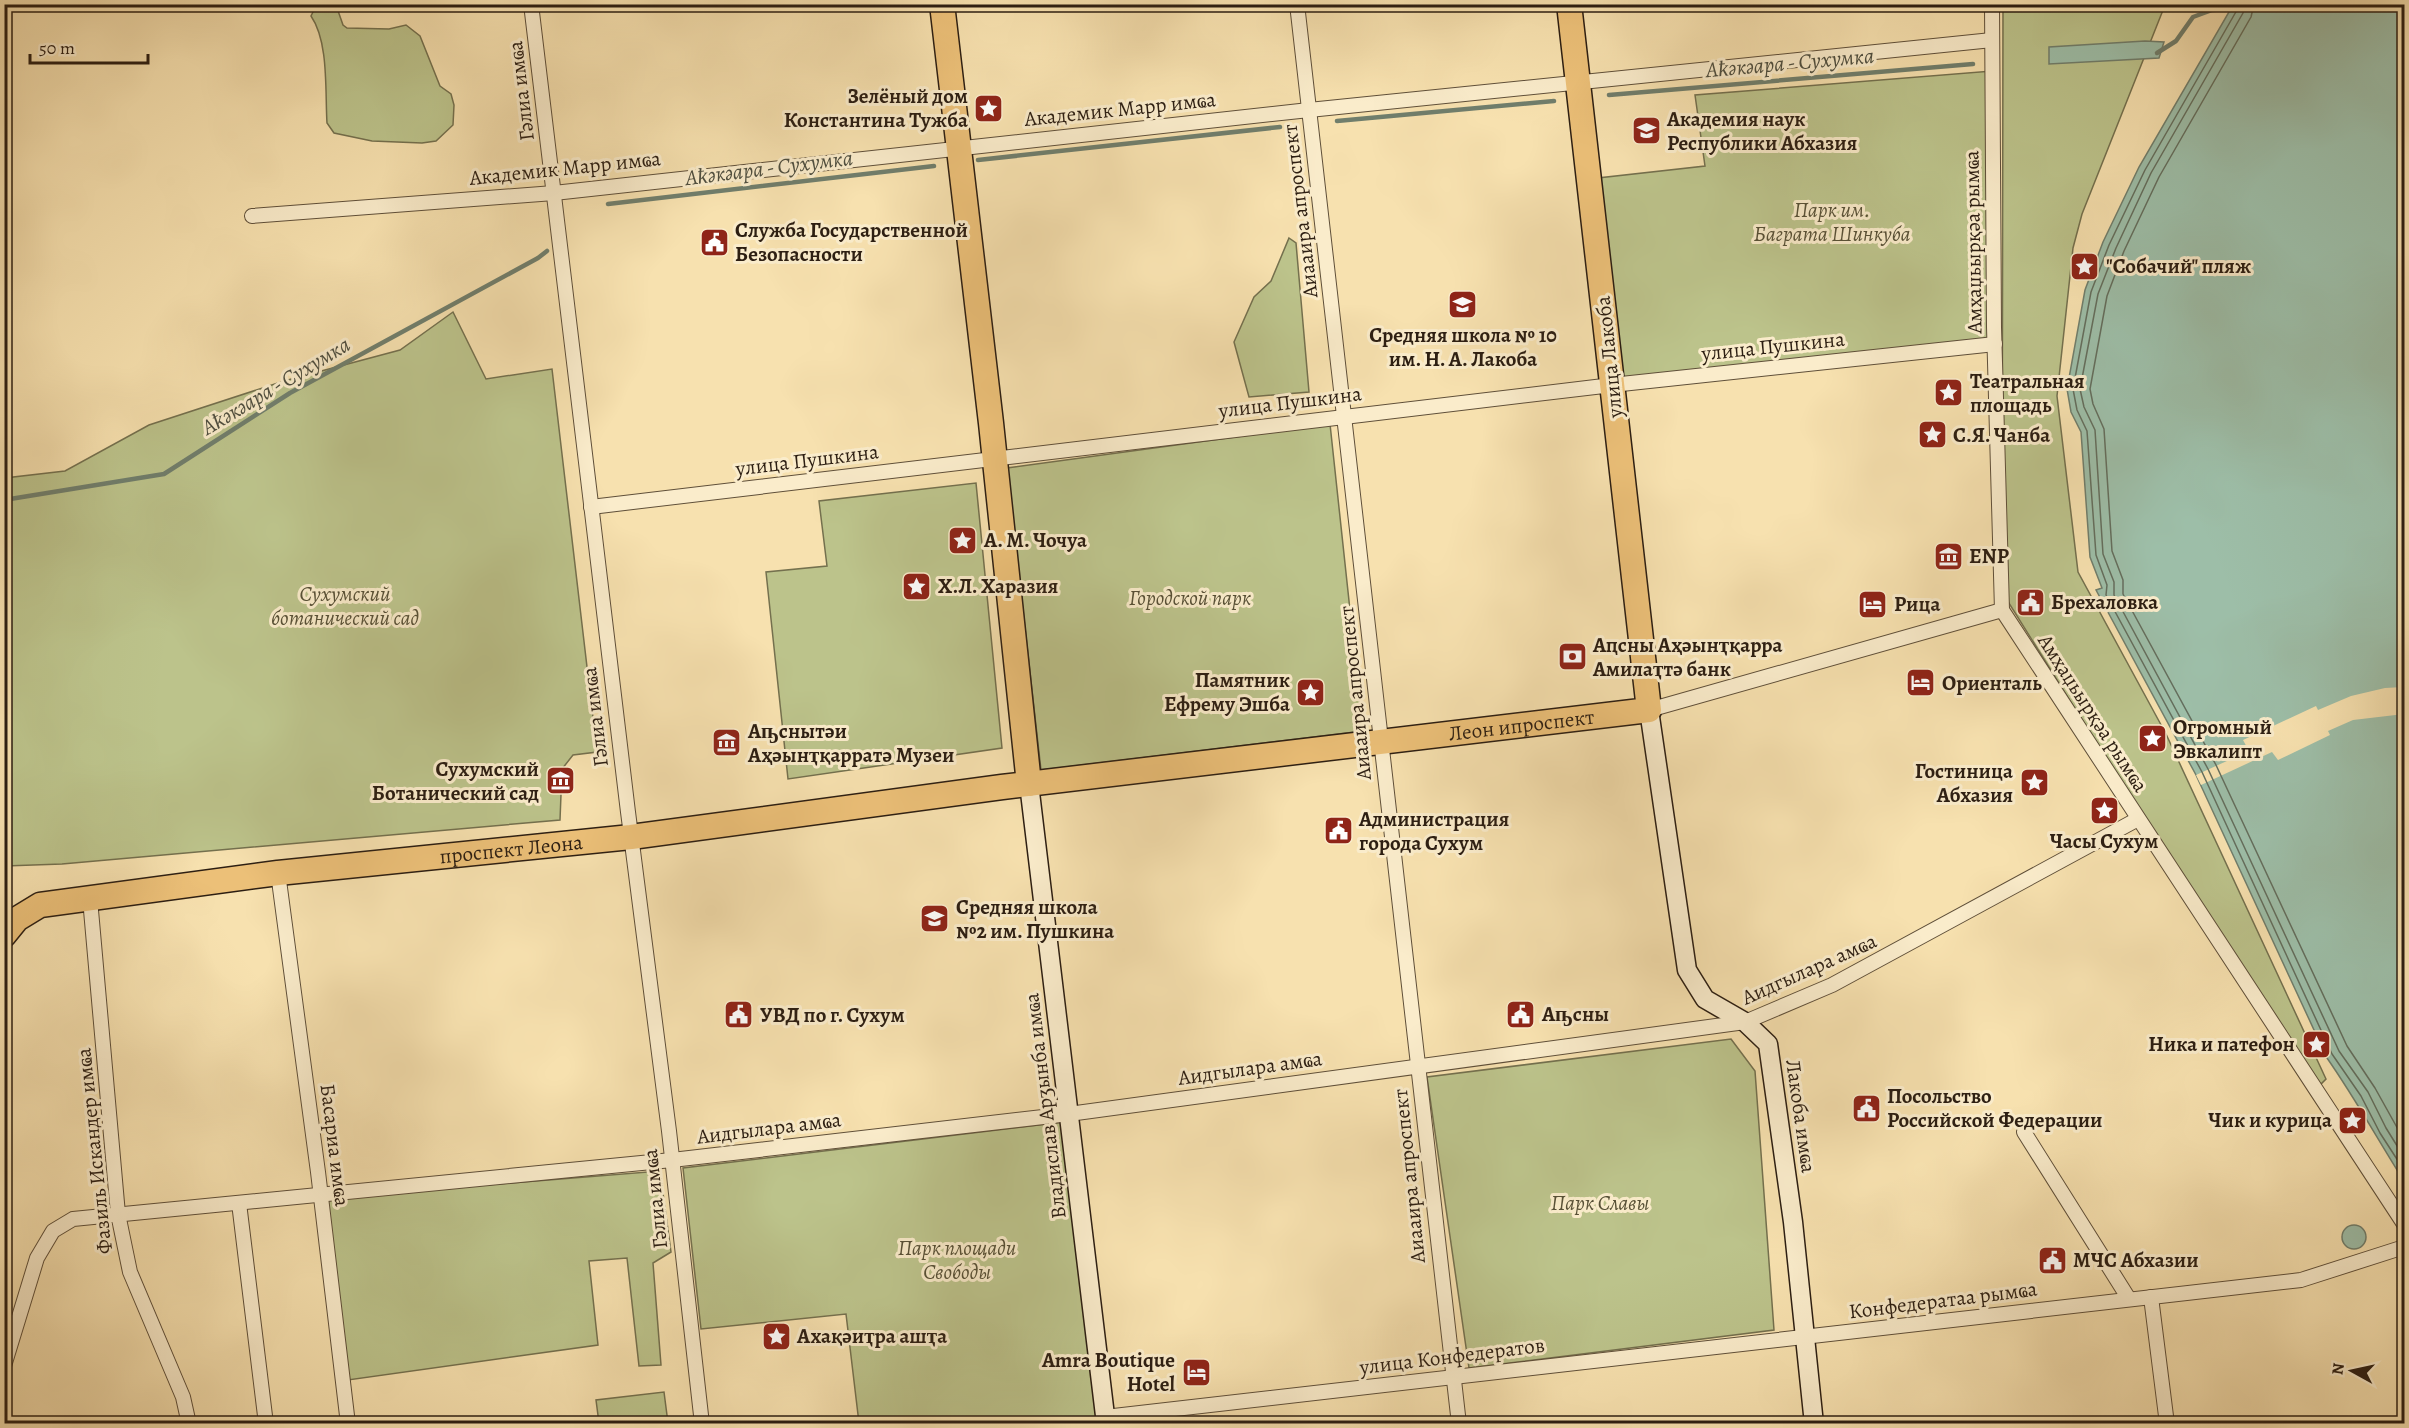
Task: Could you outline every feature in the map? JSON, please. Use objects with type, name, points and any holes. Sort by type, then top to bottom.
[{"type":"highway","points":[[942,4],[1029,784]]},
{"type":"highway","name":"улица Лакоба","points":[[1569,4],[1649,710]]},
{"type":"highway","name":"Леон ипроспект","points":[[1029,784],[1649,710]]},
{"type":"highway","name":"проспект Леона","points":[[4,935],[17,919],[40,905],[278,873],[631,837],[1029,784]]},
{"type":"main road","name":"Лакоба имҩа","points":[[1649,710],[1687,970],[1706,999],[1745,1022],[1768,1044],[1793,1222],[1815,1424]]},
{"type":"main road","name":"Владислав Арӡынба имҩа","points":[[1029,784],[1106,1420]]},
{"type":"street","name":"Гәлиа имҩа","points":[[531,4],[702,1424]]},
{"type":"street","name":"Аиааира апроспект","points":[[1297,4],[1459,1424]]},
{"type":"street","name":"Амҳаџьырқәа рымҩа","points":[[1992,4],[1995,344],[2002,610],[2404,1224]]},
{"type":"street","name":"Академик Марр имҩа","points":[[252,216],[555,193],[958,147],[1992,40]]},
{"type":"street","name":"улица Пушкина","points":[[591,507],[1612,385],[1995,344]]},
{"type":"street","name":"Леон ипроспект","points":[[1649,710],[2002,610]]},
{"type":"street","name":"Аидгылара амҩа","points":[[4,1366],[37,1258],[53,1231],[73,1219],[672,1160],[1069,1114],[1745,1022],[1842,980],[2138,819]]},
{"type":"street","name":"Басариа имҩа","points":[[278,873],[321,1196],[348,1424]]},
{"type":"street","name":"Фазиль Искандер имҩа","points":[[90,898],[118,1214],[130,1272],[183,1397],[189,1424]]},
{"type":"street","points":[[2024,1132],[2129,1299]]},
{"type":"street","points":[[239,1203],[266,1424]]},
{"type":"street","name":"Конфедератаа рымҩа","points":[[1804,1337],[2301,1280],[2404,1247]]},
{"type":"street","points":[[2151,1297],[2167,1424]]},
{"type":"street","name":"улица Конфедератов","points":[[1106,1420],[1804,1337]]},
{"type":"green space","points":[[321,5],[336,5],[343,25],[347,28],[389,29],[406,25],[420,36],[440,86],[451,94],[454,105],[453,125],[436,141],[422,143],[372,141],[334,133],[327,123],[325,68],[321,39],[311,16],[314,10]]},
{"type":"green space","points":[[2003,5],[2165,5],[2082,214],[2073,248],[2057,396],[2078,572],[2166,734],[2326,1079],[2314,1091],[2002,592]]},
{"type":"green space","name":"Парк им. Баграта Шинкуба","points":[[1992,71],[1995,344],[1612,385],[1589,179],[1705,166],[1695,95]]},
{"type":"green space","points":[[1289,238],[1296,243],[1309,392],[1249,397],[1234,342],[1254,297],[1271,281]]},
{"type":"green space","name":"Сухумский ботанический сад","points":[[453,312],[486,379],[552,369],[597,752],[573,755],[562,769],[560,820],[62,864],[5,866],[5,478],[65,471],[149,425],[284,381],[400,350]]},
{"type":"green space","name":"Городской парк","points":[[1330,424],[1363,731],[1041,770],[1007,468]]},
{"type":"green space","points":[[976,483],[1002,748],[788,779],[766,572],[827,566],[819,501]]},
{"type":"green space","name":"Парк Славы","points":[[1731,1039],[1755,1071],[1774,1330],[1469,1368],[1427,1077]]},
{"type":"green space","name":"Парк площади Свободы","points":[[1064,1122],[1102,1423],[859,1423],[846,1314],[701,1329],[683,1168]]},
{"type":"green space","points":[[660,1171],[671,1252],[653,1263],[661,1365],[639,1366],[627,1258],[589,1261],[598,1345],[348,1380],[324,1198]]},
{"type":"green space","points":[[664,1392],[668,1423],[599,1423],[596,1400]]},
{"type":"water","points":[[2233,5],[2404,5],[2404,1181],[2327,1058],[2196,775],[2096,590],[2102,588],[2090,557],[2081,432],[2071,412],[2067,389],[2085,290],[2103,242],[2139,167]]},
{"type":"water","points":[[2145,41],[2164,42],[2159,58],[2049,64],[2049,47]]},
{"type":"water","points":[[2354,1225],[2363,1228],[2366,1237],[2363,1246],[2354,1249],[2345,1246],[2342,1237],[2345,1228]]},
{"type":"pier","points":[[2404,687],[2404,714],[2353,720],[2328,731],[2330,735],[2278,760],[2272,752],[2201,785],[2196,775],[2249,751],[2243,740],[2316,706],[2318,710],[2351,696],[2385,688]]},
{"type":"waterway","name":"Аҟәкәара - Сухумка","points":[[2157,53],[2176,41],[2193,17],[2212,10],[2230,9]]},
{"type":"waterway","name":"Аҟәкәара - Сухумка","points":[[1609,95],[1973,64]]},
{"type":"waterway","name":"Аҟәкәара - Сухумка","points":[[1337,121],[1554,101]]},
{"type":"waterway","name":"Аҟәкәара - Сухумка","points":[[978,160],[1280,127]]},
{"type":"waterway","name":"Аҟәкәара - Сухумка","points":[[608,204],[934,166]]},
{"type":"waterway","name":"Аҟәкәара - Сухумка","points":[[4,500],[164,474],[290,393],[547,251]]},
{"type":"place","name":"Зелёный дом Константина Тужба","points":[[989,108]]},
{"type":"place","name":"Академия наук Республики Абхазия","points":[[1646,131]]},
{"type":"place","name":"Служба Государственной Безопасности","points":[[714,242]]},
{"type":"place","name":"\"Собачий\" пляж","points":[[2085,266]]},
{"type":"place","name":"Средняя школа № 10 им. Н. А. Лакоба","points":[[1463,304]]},
{"type":"place","name":"Театральная площадь","points":[[1949,393]]},
{"type":"place","name":"С.Я. Чанба","points":[[1932,435]]},
{"type":"place","name":"А. М. Чочуа","points":[[963,540]]},
{"type":"place","name":"ENP","points":[[1948,556]]},
{"type":"place","name":"Х.Л. Харазия","points":[[917,586]]},
{"type":"place","name":"Брехаловка","points":[[2030,602]]},
{"type":"place","name":"Рица","points":[[1873,604]]},
{"type":"place","name":"Аԥсны Аҳәынҭқарра Амилаҭтә банк","points":[[1572,657]]},
{"type":"place","name":"Ориенталь","points":[[1921,683]]},
{"type":"place","name":"Памятник Ефрему Эшба","points":[[1311,692]]},
{"type":"place","name":"Огромный Эвкалипт","points":[[2152,739]]},
{"type":"place","name":"Аҧснытәи Аҳәынҭқарратә Музеи","points":[[727,743]]},
{"type":"place","name":"Сухумский Ботанический сад","points":[[560,781]]},
{"type":"place","name":"Гостиница Абхазия","points":[[2034,783]]},
{"type":"place","name":"Часы Сухум","points":[[2104,810]]},
{"type":"place","name":"Администрация города Сухум","points":[[1338,831]]},
{"type":"place","name":"Средняя школа №2 им. Пушкина","points":[[935,919]]},
{"type":"place","name":"Аҧсны","points":[[1521,1014]]},
{"type":"place","name":"УВД по г. Сухум","points":[[739,1015]]},
{"type":"place","name":"Ника и патефон","points":[[2316,1044]]},
{"type":"place","name":"Посольство Российской Федерации","points":[[1866,1108]]},
{"type":"place","name":"Чик и курица","points":[[2353,1120]]},
{"type":"place","name":"МЧС Абхазии","points":[[2052,1260]]},
{"type":"place","name":"Ахақәиҭра ашҭа","points":[[776,1336]]},
{"type":"place","name":"Amra Boutique Hotel","points":[[1196,1372]]}]
